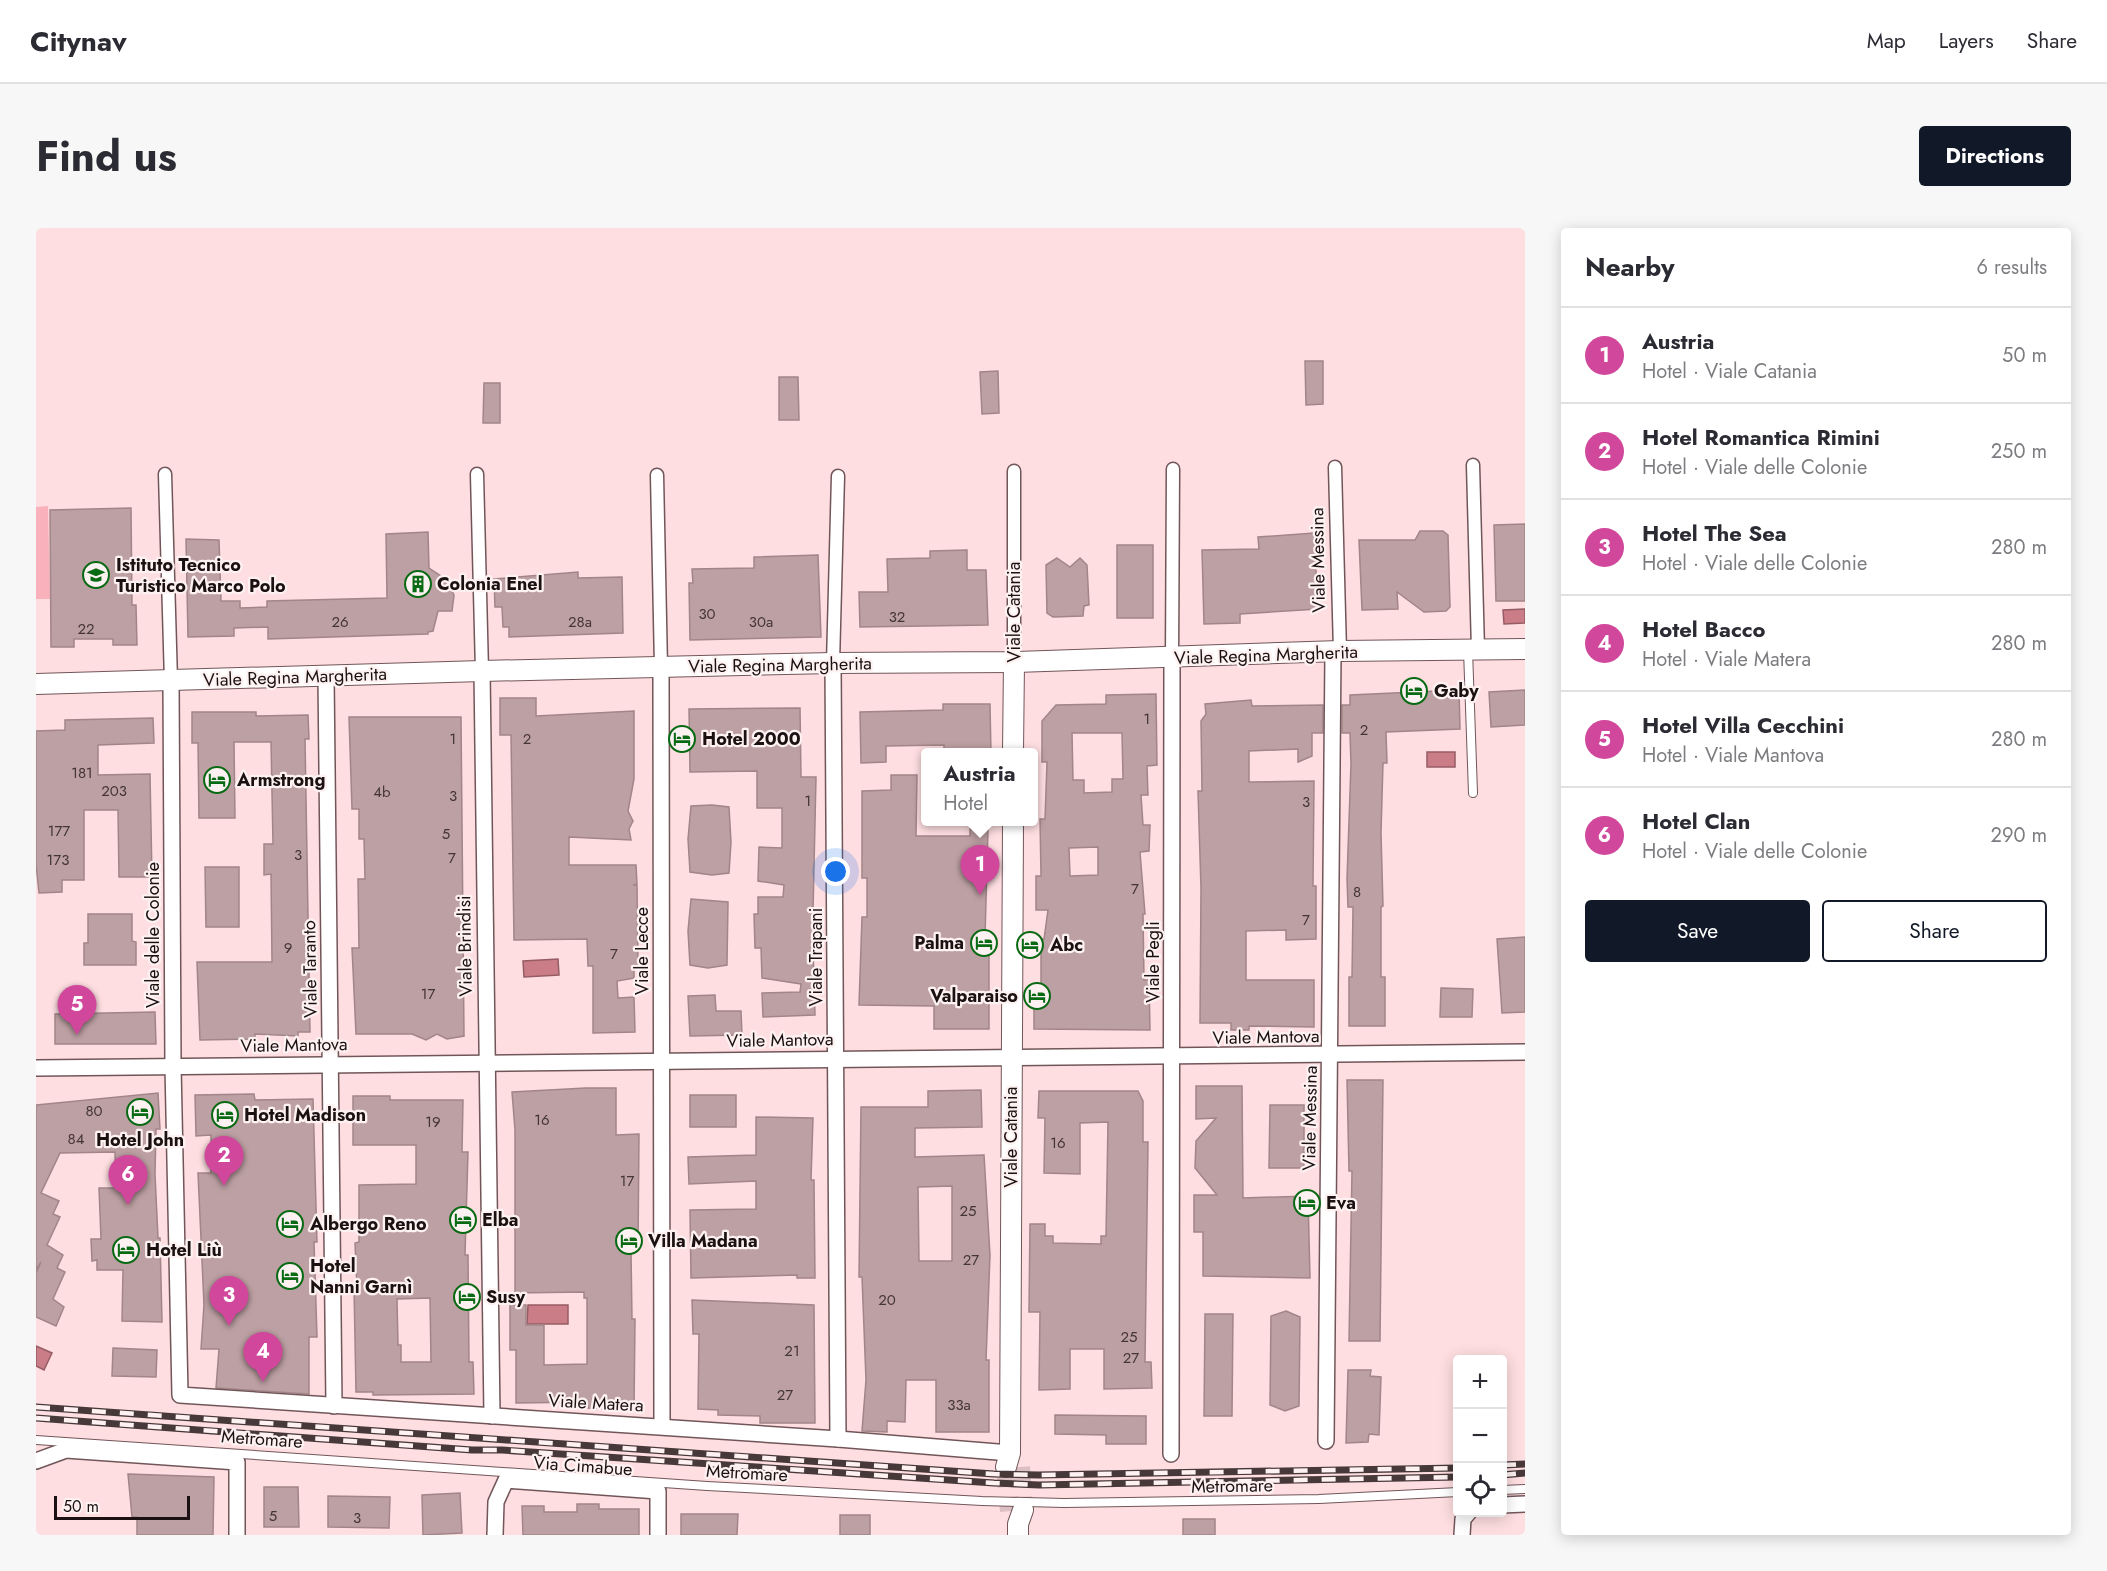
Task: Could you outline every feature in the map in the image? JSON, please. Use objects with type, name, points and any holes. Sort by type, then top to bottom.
[{"type":"street","points":[[1473,465],[1473,650]]},
{"type":"street","name":"Viale Messina","points":[[1326,1441],[1336,652],[1335,467]]},
{"type":"street","name":"Viale Pegli","points":[[1171,1454],[1173,470]]},
{"type":"street","name":"Viale Catania","points":[[1013,748],[1014,471]]},
{"type":"street","name":"Viale delle Colonie","points":[[165,474],[171,681],[173,1066],[180,1395]]},
{"type":"street","name":"Viale Brindisi","points":[[477,474],[482,670],[492,1416]]},
{"type":"street","name":"Viale Lecce","points":[[657,475],[661,667],[662,1426]]},
{"type":"street","name":"Viale Trapani","points":[[838,476],[833,663],[838,1439]]},
{"type":"street","name":"Viale Regina Margherita","points":[[36,684],[482,670],[1014,662],[1336,652],[1525,649]]},
{"type":"street","name":"Viale Taranto","points":[[326,675],[334,1406]]},
{"type":"street","name":"Viale Catania","points":[[1012,1462],[1013,826]]},
{"type":"street","name":"Viale Mantova","points":[[36,1068],[330,1063],[1525,1052]]},
{"type":"street","name":"Viale Matera","points":[[180,1395],[838,1439],[1012,1462]]},
{"type":"street","points":[[36,1461],[66,1449],[237,1462],[237,1535]]},
{"type":"street","name":"Via Cimabue","points":[[495,1535],[496,1502],[506,1480],[658,1491],[658,1535]]},
{"type":"street","points":[[1507,1505],[1525,1504]]},
{"type":"street","points":[[1462,1535],[1466,1517]]},
{"type":"lane","points":[[1473,650],[1473,793]]},
{"type":"lane","name":"Metromare","points":[[36,1440],[707,1486],[982,1501],[1064,1503],[1307,1499],[1453,1492]]},
{"type":"lane","points":[[1507,1490],[1525,1489]]},
{"type":"shaded area","points":[[48,506],[50,599],[36,599],[36,507]]},
{"type":"shaded area","points":[[1525,609],[1525,623],[1504,624],[1503,610]]},
{"type":"shaded area","points":[[1427,752],[1455,752],[1455,767],[1427,767]]},
{"type":"shaded area","points":[[558,959],[559,975],[524,977],[523,961]]},
{"type":"shaded area","points":[[528,1305],[568,1305],[568,1324],[527,1324]]},
{"type":"shaded area","points":[[36,1346],[52,1353],[44,1370],[36,1366]]},
{"type":"building","points":[[1305,361],[1323,361],[1323,404],[1306,405]]},
{"type":"building","points":[[998,371],[999,413],[982,414],[980,372]]},
{"type":"building","points":[[779,377],[798,377],[799,420],[779,420]]},
{"type":"building","points":[[484,383],[500,383],[500,423],[483,423]]},
{"type":"building","points":[[131,508],[132,605],[136,605],[137,645],[113,645],[113,639],[74,639],[74,647],[51,647],[50,510]]},
{"type":"building","points":[[1525,524],[1525,601],[1496,601],[1494,525]]},
{"type":"building","points":[[1420,531],[1443,531],[1448,535],[1450,607],[1446,611],[1424,612],[1397,592],[1398,609],[1362,610],[1359,540],[1415,540]]},
{"type":"building","name":"Colonia Enel","points":[[428,532],[429,568],[447,580],[454,595],[452,611],[438,611],[433,631],[428,634],[268,639],[268,627],[234,628],[234,636],[188,637],[186,539],[219,540],[221,601],[240,601],[240,608],[267,607],[267,601],[387,598],[386,534]]},
{"type":"building","points":[[1314,533],[1318,609],[1240,614],[1240,623],[1204,624],[1202,550],[1259,549],[1258,537]]},
{"type":"building","points":[[1117,545],[1153,545],[1153,618],[1117,618]]},
{"type":"building","points":[[967,550],[967,570],[986,570],[988,625],[860,627],[859,592],[888,592],[887,559],[930,558],[930,551]]},
{"type":"building","points":[[818,555],[821,637],[690,640],[689,583],[693,583],[692,569],[754,568],[754,557]]},
{"type":"building","points":[[1057,558],[1070,567],[1080,558],[1087,565],[1089,605],[1084,606],[1083,616],[1053,617],[1047,613],[1046,565]]},
{"type":"building","points":[[578,572],[578,578],[622,577],[623,633],[509,637],[509,627],[503,627],[502,607],[495,607],[494,579]]},
{"type":"building","points":[[1459,690],[1460,729],[1386,732],[1387,763],[1383,763],[1381,833],[1383,906],[1381,907],[1381,977],[1385,977],[1385,1026],[1349,1026],[1353,907],[1348,907],[1347,879],[1351,764],[1350,733],[1342,733],[1342,705],[1350,705],[1350,695]]},
{"type":"building","points":[[1525,690],[1525,725],[1491,727],[1489,692]]},
{"type":"building","points":[[1156,694],[1157,765],[1147,766],[1148,795],[1141,795],[1143,825],[1150,825],[1149,851],[1140,852],[1145,914],[1143,914],[1144,980],[1149,980],[1150,1030],[1034,1029],[1034,991],[1041,991],[1041,939],[1044,939],[1048,910],[1036,910],[1036,876],[1041,876],[1040,819],[1045,819],[1047,762],[1042,762],[1042,721],[1056,705],[1106,704],[1106,695]],"holes":[[[1072,733],[1122,733],[1123,779],[1112,779],[1112,792],[1084,793],[1084,780],[1073,780]],[[1098,847],[1098,875],[1070,876],[1069,848]]]},
{"type":"building","points":[[500,698],[536,698],[536,716],[634,711],[634,779],[628,811],[633,821],[629,829],[631,840],[569,837],[569,865],[636,865],[637,884],[633,885],[637,885],[638,965],[634,965],[634,978],[617,981],[618,998],[634,997],[635,1032],[593,1033],[593,966],[588,966],[587,939],[514,940],[511,735],[500,735]]},
{"type":"building","points":[[1251,700],[1252,706],[1323,705],[1323,733],[1312,733],[1312,756],[1298,762],[1298,749],[1249,751],[1249,782],[1314,781],[1313,886],[1316,886],[1316,939],[1286,940],[1286,930],[1246,931],[1246,980],[1314,980],[1314,1027],[1249,1026],[1249,1030],[1231,1030],[1231,1023],[1200,1023],[1201,888],[1198,791],[1202,791],[1201,721],[1206,714],[1205,704]]},
{"type":"building","points":[[943,704],[990,704],[991,748],[944,748],[944,745],[886,746],[886,762],[861,763],[860,712],[943,710]]},
{"type":"building","points":[[800,708],[801,777],[816,777],[813,913],[816,913],[816,947],[813,947],[815,1015],[763,1017],[762,993],[800,992],[801,984],[762,978],[761,948],[755,948],[754,914],[758,914],[758,897],[783,897],[784,885],[758,881],[759,847],[782,848],[782,808],[757,808],[757,771],[690,772],[689,709]]},
{"type":"building","points":[[192,712],[256,712],[256,716],[308,715],[309,739],[305,739],[310,1032],[298,1032],[298,1036],[255,1034],[255,1039],[200,1040],[197,962],[272,962],[271,874],[264,875],[264,844],[273,844],[271,742],[234,742],[235,818],[199,818],[198,743],[192,743]]},
{"type":"building","points":[[349,717],[461,717],[464,1036],[447,1039],[437,1034],[426,1040],[412,1034],[356,1034],[352,948],[359,948],[358,879],[365,879],[364,839],[359,839],[359,809],[352,809]]},
{"type":"building","points":[[153,718],[154,743],[98,745],[98,775],[150,774],[152,877],[119,877],[118,810],[84,810],[84,880],[62,880],[62,892],[39,893],[36,864],[36,731],[65,730],[65,720]]},
{"type":"building","points":[[891,775],[917,775],[916,836],[970,836],[970,829],[988,829],[985,937],[989,936],[989,1029],[934,1029],[934,1006],[859,1005],[862,917],[867,917],[867,878],[862,878],[862,791],[891,790]]},
{"type":"building","points":[[691,806],[729,807],[731,842],[729,873],[712,875],[690,872],[688,839]]},
{"type":"building","points":[[205,867],[239,867],[239,927],[206,927]]},
{"type":"building","points":[[691,899],[728,902],[727,965],[708,968],[690,965],[688,931]]},
{"type":"building","points":[[88,914],[132,914],[132,941],[136,942],[136,965],[84,965],[84,943],[88,943]]},
{"type":"building","points":[[1525,937],[1525,1012],[1502,1013],[1497,939]]},
{"type":"building","points":[[1441,988],[1473,989],[1472,1017],[1440,1017]]},
{"type":"building","points":[[715,995],[716,1011],[741,1011],[742,1035],[690,1036],[688,996]]},
{"type":"building","points":[[155,1012],[156,1044],[55,1044],[55,1014]]},
{"type":"building","points":[[1347,1080],[1383,1080],[1380,1341],[1349,1341],[1352,1171],[1349,1171]]},
{"type":"building","points":[[1196,1086],[1242,1086],[1243,1198],[1308,1196],[1310,1278],[1203,1276],[1203,1232],[1194,1232],[1194,1195],[1217,1195],[1195,1168],[1196,1141],[1216,1118],[1196,1119]]},
{"type":"building","points":[[616,1088],[616,1135],[639,1134],[638,1250],[631,1250],[632,1319],[635,1319],[634,1410],[588,1408],[588,1402],[516,1403],[516,1350],[510,1350],[510,1305],[526,1305],[526,1325],[544,1325],[544,1365],[587,1364],[587,1298],[584,1298],[584,1292],[515,1293],[515,1130],[512,1092]]},
{"type":"building","points":[[981,1090],[982,1127],[915,1128],[915,1157],[984,1155],[990,1255],[986,1360],[989,1360],[989,1432],[936,1432],[936,1380],[906,1380],[905,1422],[887,1421],[887,1432],[862,1431],[866,1380],[862,1277],[859,1277],[861,1107],[928,1107],[928,1091]],"holes":[[[952,1186],[952,1261],[919,1261],[918,1187]]]},
{"type":"building","points":[[1039,1091],[1138,1091],[1143,1101],[1143,1142],[1148,1142],[1145,1362],[1151,1362],[1152,1388],[1104,1389],[1104,1349],[1070,1349],[1070,1389],[1039,1390],[1040,1312],[1029,1312],[1030,1224],[1045,1224],[1045,1236],[1053,1236],[1053,1243],[1101,1244],[1101,1236],[1106,1236],[1108,1122],[1080,1123],[1080,1174],[1044,1173],[1045,1118],[1038,1118]]},
{"type":"building","points":[[158,1093],[160,1129],[156,1129],[155,1174],[158,1238],[160,1238],[162,1322],[122,1321],[123,1270],[97,1270],[97,1260],[92,1261],[91,1239],[101,1239],[99,1188],[116,1188],[115,1152],[60,1153],[41,1193],[59,1201],[53,1214],[60,1217],[47,1245],[63,1255],[57,1268],[65,1272],[53,1299],[64,1307],[56,1326],[36,1317],[36,1273],[41,1262],[36,1270],[36,1105]]},
{"type":"building","points":[[254,1094],[255,1100],[313,1099],[317,1337],[309,1337],[309,1394],[216,1388],[219,1349],[201,1349],[204,1305],[198,1173],[211,1173],[211,1135],[196,1136],[195,1095]]},
{"type":"building","points":[[690,1095],[736,1095],[736,1127],[690,1127]]},
{"type":"building","points":[[353,1096],[390,1096],[390,1100],[463,1100],[462,1152],[468,1152],[465,1255],[468,1255],[469,1362],[473,1362],[474,1394],[373,1395],[373,1392],[356,1392],[354,1287],[357,1287],[355,1243],[359,1242],[359,1185],[416,1184],[416,1145],[353,1145]],"holes":[[[430,1298],[431,1362],[401,1362],[401,1345],[398,1345],[397,1299]]]},
{"type":"building","points":[[1270,1105],[1304,1105],[1304,1168],[1269,1168]]},
{"type":"building","points":[[756,1117],[813,1118],[811,1180],[814,1180],[815,1278],[797,1278],[797,1275],[691,1278],[690,1210],[756,1209],[756,1181],[689,1184],[688,1157],[756,1155]]},
{"type":"building","points":[[692,1300],[814,1305],[815,1423],[760,1423],[760,1416],[718,1415],[718,1410],[698,1409],[699,1334],[693,1334]]},
{"type":"building","points":[[1286,1311],[1300,1317],[1299,1406],[1285,1411],[1270,1405],[1271,1316]]},
{"type":"building","points":[[1205,1314],[1233,1314],[1232,1416],[1204,1416]]},
{"type":"building","points":[[113,1348],[157,1350],[156,1377],[112,1376]]},
{"type":"building","points":[[1348,1370],[1371,1370],[1370,1376],[1381,1377],[1379,1435],[1369,1434],[1368,1442],[1346,1443]]},
{"type":"building","points":[[1055,1415],[1146,1416],[1146,1444],[1106,1444],[1106,1435],[1055,1434]]},
{"type":"building","points":[[128,1474],[214,1477],[213,1535],[137,1535],[137,1517],[132,1517]]},
{"type":"building","points":[[264,1487],[298,1487],[299,1527],[264,1527]]},
{"type":"building","points":[[460,1493],[462,1533],[423,1535],[422,1495]]},
{"type":"building","points":[[328,1496],[390,1497],[389,1528],[328,1527]]},
{"type":"building","points":[[577,1504],[599,1504],[599,1509],[639,1509],[639,1535],[523,1535],[522,1506],[544,1506],[544,1512],[577,1512]]},
{"type":"building","points":[[681,1514],[738,1514],[737,1535],[681,1535]]},
{"type":"building","points":[[840,1515],[870,1515],[870,1535],[840,1535]]},
{"type":"building","points":[[1183,1519],[1215,1519],[1215,1535],[1183,1535]]},
{"type":"tunnel","points":[[1006,1467],[1010,1511]]},
{"type":"tunnel","points":[[1020,1467],[1023,1510]]},
{"type":"railway","points":[[36,1407],[994,1474],[1453,1468]]},
{"type":"railway","points":[[36,1418],[472,1450],[502,1450],[1039,1485],[1453,1477]]},
{"type":"railway","points":[[1507,1465],[1525,1464]]},
{"type":"railway","points":[[1507,1475],[1525,1473]]},
{"type":"place","name":"Istituto Tecnico Turistico Marco Polo","points":[[96,575]]},
{"type":"place","name":"Colonia Enel","points":[[418,584]]},
{"type":"place","name":"Gaby","points":[[1414,691]]},
{"type":"place","name":"Hotel 2000","points":[[682,739]]},
{"type":"place","name":"Armstrong","points":[[217,780]]},
{"type":"place","name":"Austria","points":[[980,895]]},
{"type":"place","name":"Palma","points":[[984,943]]},
{"type":"place","name":"Abc","points":[[1030,945]]},
{"type":"place","name":"Valparaiso","points":[[1037,996]]},
{"type":"place","name":"Hotel Villa Cecchini","points":[[77,1035]]},
{"type":"place","name":"Hotel John","points":[[140,1112]]},
{"type":"place","name":"Hotel Madison","points":[[225,1115]]},
{"type":"place","name":"Hotel Romantica Rimini","points":[[224,1186]]},
{"type":"place","name":"Eva","points":[[1307,1203]]},
{"type":"place","name":"Hotel Clan","points":[[128,1205]]},
{"type":"place","name":"Elba","points":[[463,1220]]},
{"type":"place","name":"Albergo Reno","points":[[290,1224]]},
{"type":"place","name":"Villa Madana","points":[[629,1241]]},
{"type":"place","name":"Hotel Liù","points":[[126,1250]]},
{"type":"place","name":"Hotel Nanni Garnì","points":[[290,1276]]},
{"type":"place","name":"Susy","points":[[467,1297]]},
{"type":"place","name":"Hotel The Sea","points":[[229,1326]]},
{"type":"place","name":"Hotel Bacco","points":[[263,1382]]}]
